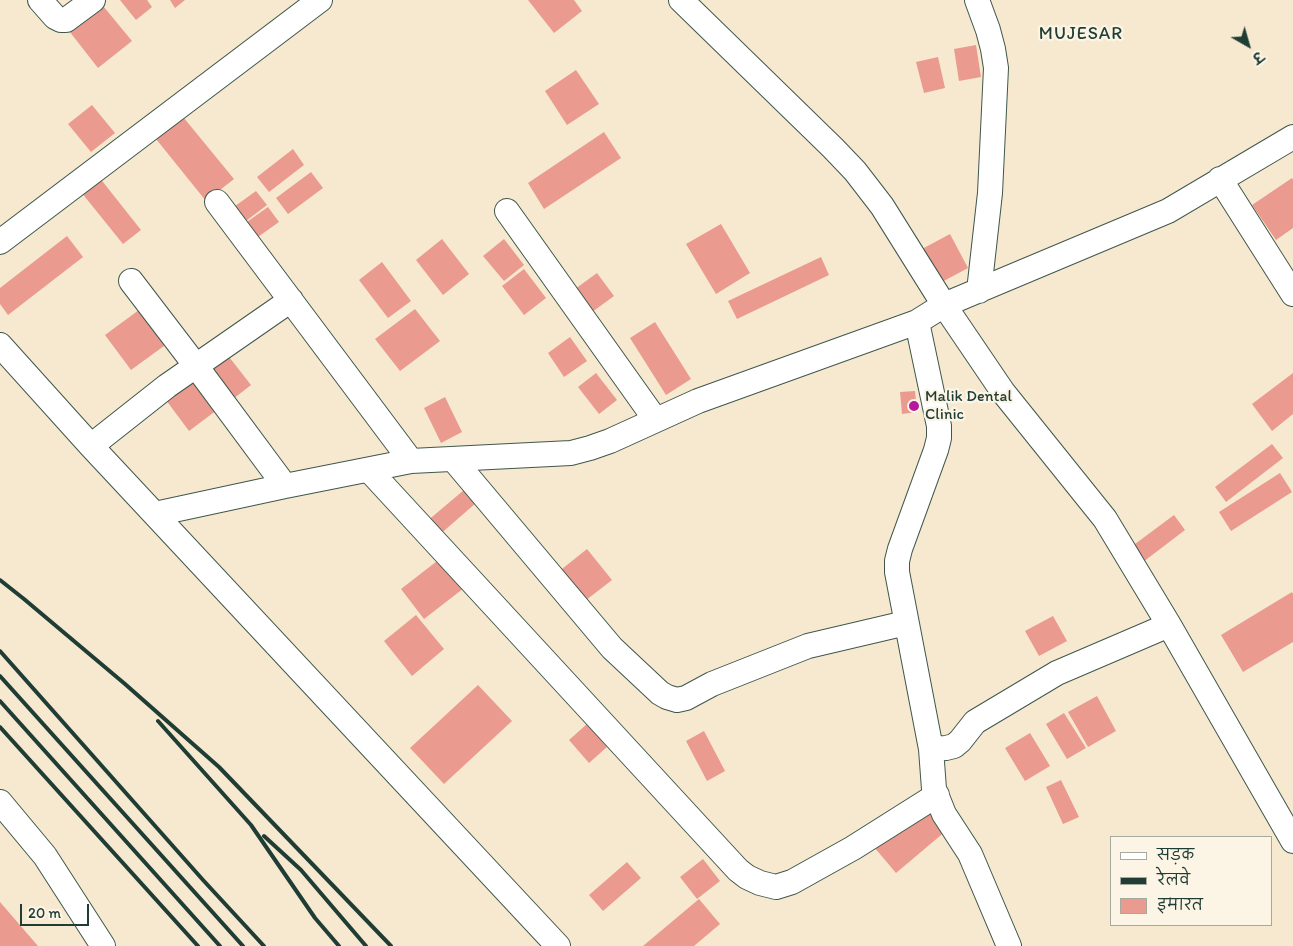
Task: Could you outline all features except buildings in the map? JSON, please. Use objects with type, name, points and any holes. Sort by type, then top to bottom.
[{"type":"street","points":[[40,0],[60,20],[66,20],[92,0]]},
{"type":"street","points":[[0,242],[320,0]]},
{"type":"street","points":[[681,0],[855,171],[882,206],[944,305],[1003,392],[1105,519],[1169,625],[1293,841]]},
{"type":"street","points":[[977,0],[991,39],[996,68],[990,193],[979,291]]},
{"type":"street","points":[[156,514],[411,461],[571,453],[590,448],[610,441],[698,401],[918,322],[944,305],[1168,210],[1293,137]]},
{"type":"street","points":[[1220,179],[1293,294]]},
{"type":"street","points":[[217,202],[411,461]]},
{"type":"street","points":[[507,211],[655,420]]},
{"type":"street","points":[[131,281],[285,486]]},
{"type":"street","points":[[91,446],[167,386],[291,300]]},
{"type":"street","points":[[918,322],[939,426],[939,438],[900,550],[897,560],[897,572],[930,749],[934,789],[944,814],[970,854],[1008,946]]},
{"type":"street","points":[[0,345],[91,446],[558,946]]},
{"type":"street","points":[[453,460],[612,648],[667,697],[677,700],[686,698],[712,684],[808,646],[906,623]]},
{"type":"street","points":[[370,470],[738,870],[747,877],[776,887],[792,882],[853,848],[937,795]]},
{"type":"street","points":[[930,749],[954,746],[960,742],[975,722],[1057,673],[1169,625]]},
{"type":"street","points":[[0,802],[45,856],[103,946]]},
{"type":"railway","points":[[0,580],[125,684],[219,767],[391,946]]},
{"type":"railway","points":[[0,651],[264,946]]},
{"type":"railway","points":[[0,676],[243,946]]},
{"type":"railway","points":[[0,701],[220,946]]},
{"type":"railway","points":[[158,721],[251,825],[315,918],[339,946]]},
{"type":"railway","points":[[0,727],[198,946]]},
{"type":"railway","points":[[264,836],[301,870],[366,946]]},
{"type":"place","name":"Malik Dental Clinic","points":[[914,406]]},
{"type":"district","name":"MUJESAR","points":[[1081,34]]}]
